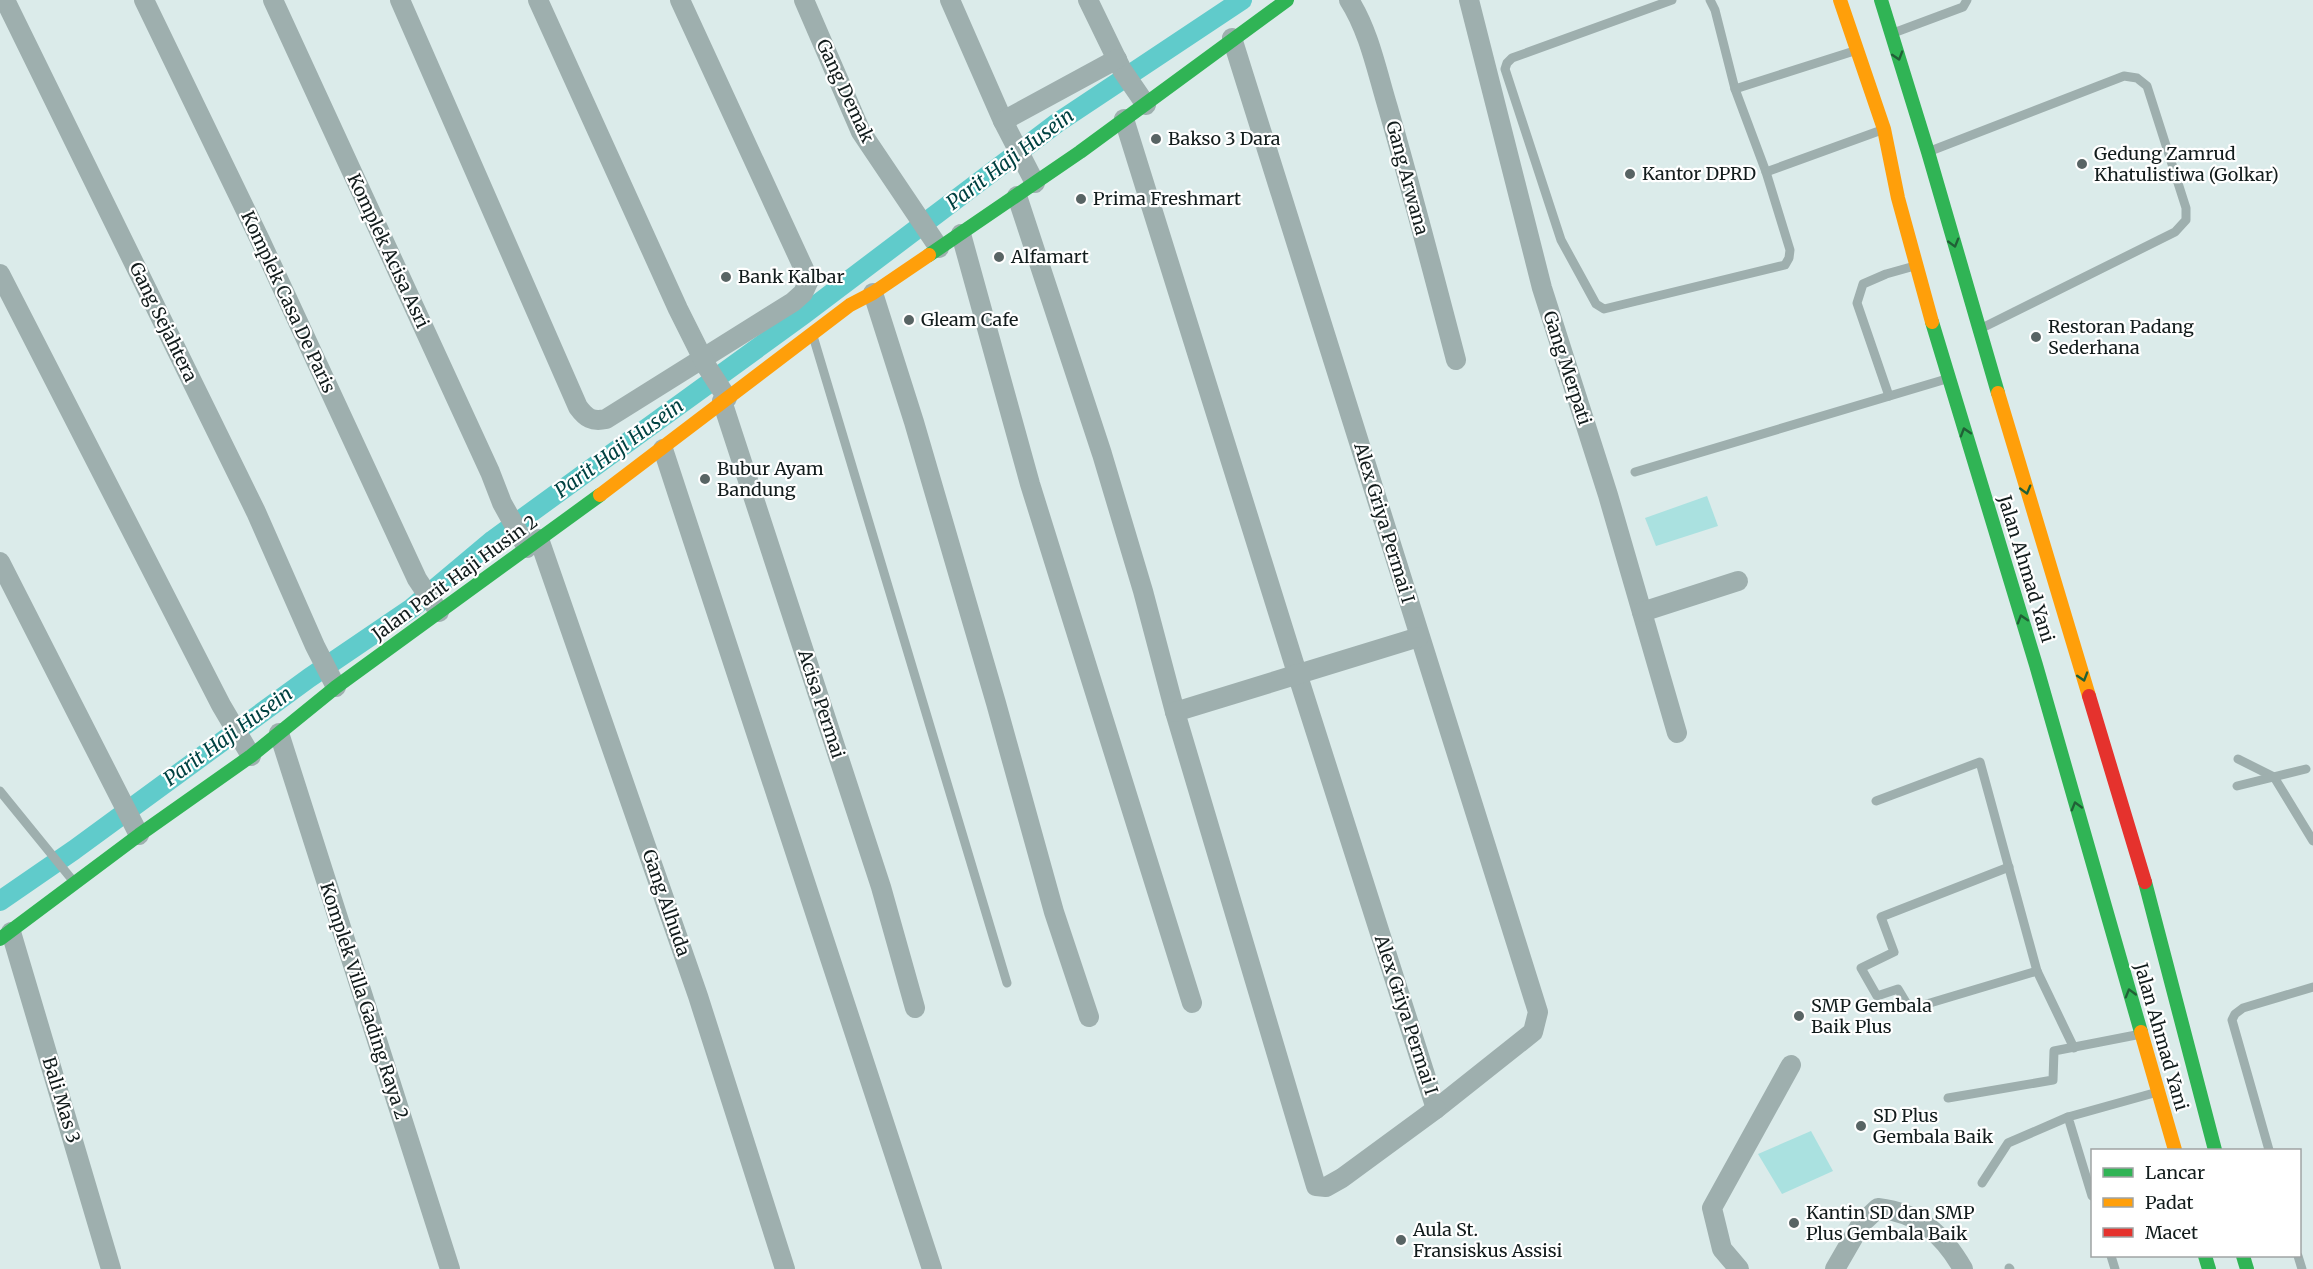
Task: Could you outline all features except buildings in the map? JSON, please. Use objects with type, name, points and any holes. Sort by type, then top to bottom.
[{"type":"main road","name":"Jalan Ahmad Yani","points":[[1840,0],[1884,129],[1898,198],[1917,266],[1943,339],[1948,379],[2036,665],[2175,1149]]},
{"type":"main road","name":"Jalan Ahmad Yani","points":[[1881,0],[1928,152],[1974,331],[2135,844],[2215,1149]]},
{"type":"main road","name":"Jalan Parit Haji Husin 2","points":[[5,935],[75,883],[137,831],[279,733],[334,683],[529,542],[663,449],[724,396],[850,305],[873,292],[935,242],[961,234],[1017,196],[1031,176],[1124,119],[1141,97],[1232,38],[1282,1]]},
{"type":"street","name":"Gang Sejahtera","points":[[5,0],[256,512],[315,646],[334,683]]},
{"type":"street","name":"Komplek Casa De Paris","points":[[144,0],[261,242],[417,579],[437,608]]},
{"type":"street","name":"Komplek Acisa Asri","points":[[273,0],[490,472],[502,503],[529,542]]},
{"type":"street","points":[[400,0],[578,407],[585,416],[596,421],[606,419],[705,363],[793,302],[803,293],[809,280],[680,0]]},
{"type":"street","name":"Acisa Permai","points":[[538,0],[705,363],[724,396],[881,887],[915,1008]]},
{"type":"street","name":"Gang Demak","points":[[804,0],[861,132],[935,242]]},
{"type":"street","points":[[950,0],[1003,121],[1031,176]]},
{"type":"street","points":[[1088,0],[1120,64],[1141,97]]},
{"type":"street","name":"Gang Arwana","points":[[1349,0],[1355,9],[1372,56],[1389,112],[1456,360]]},
{"type":"street","name":"Gang Merpati","points":[[1469,0],[1542,288],[1608,495],[1677,733]]},
{"type":"street","name":"Alex Griya Permai I","points":[[1124,119],[1297,674],[1436,1109],[1533,1032],[1538,1012],[1232,38]]},
{"type":"street","points":[[1003,121],[1120,64]]},
{"type":"street","points":[[1017,196],[1102,454],[1143,591],[1175,712],[1316,1186],[1326,1187],[1342,1178],[1436,1109]]},
{"type":"street","points":[[961,234],[1030,484],[1192,1004]]},
{"type":"street","points":[[0,274],[221,705],[250,752]]},
{"type":"street","points":[[873,292],[996,703],[1054,912],[1089,1017]]},
{"type":"street","points":[[663,449],[933,1269]]},
{"type":"street","name":"Gang Alhuda","points":[[529,542],[698,996],[785,1269]]},
{"type":"street","points":[[0,562],[110,774],[137,831]]},
{"type":"street","points":[[1642,612],[1738,581]]},
{"type":"street","points":[[1175,712],[1419,637]]},
{"type":"street","name":"Komplek Villa Gading Raya 2","points":[[279,733],[450,1269]]},
{"type":"street","name":"Bali Mas 3","points":[[5,935],[111,1269]]},
{"type":"street","points":[[1739,1269],[1722,1249],[1713,1208],[1791,1065]]},
{"type":"street","points":[[1835,1269],[1861,1224],[1878,1208],[1887,1209],[1934,1229],[1963,1269]]},
{"type":"lane","points":[[1672,0],[1512,58],[1505,69],[1561,240],[1596,304],[1604,309],[1785,265],[1789,258],[1790,250],[1766,172],[1735,89],[1715,10],[1710,0]]},
{"type":"lane","points":[[1891,34],[1963,7],[1967,0]]},
{"type":"lane","points":[[1735,89],[1856,50]]},
{"type":"lane","points":[[1928,152],[2124,76],[2137,78],[2147,86],[2186,208],[2186,220],[2175,232],[1974,331]]},
{"type":"lane","points":[[1766,172],[1884,129]]},
{"type":"lane","points":[[1889,396],[1857,303],[1863,284],[1886,274],[1917,266]]},
{"type":"lane","points":[[812,334],[1007,983]]},
{"type":"lane","points":[[1635,472],[1948,379]]},
{"type":"lane","points":[[2238,759],[2274,777],[2313,841]]},
{"type":"lane","points":[[1876,801],[1980,762],[2037,972],[2074,1048]]},
{"type":"lane","points":[[2237,786],[2306,769]]},
{"type":"lane","points":[[0,791],[75,883]]},
{"type":"lane","points":[[2009,867],[1881,916],[1894,952],[1861,968],[1877,996],[1898,989],[1910,1009],[2037,972]]},
{"type":"lane","points":[[2269,1149],[2232,1020],[2235,1014],[2243,1008],[2313,987]]},
{"type":"lane","points":[[1948,1098],[2053,1080],[2054,1052],[2141,1034]]},
{"type":"lane","points":[[1982,1184],[2008,1143],[2068,1117],[2158,1092]]},
{"type":"lane","points":[[2068,1117],[2091,1193]]},
{"type":"shaded area","points":[[1707,496],[1718,526],[1656,546],[1645,518]]},
{"type":"shaded area","points":[[1811,1131],[1833,1171],[1782,1194],[1758,1154]]},
{"type":"waterway","name":"Parit Haji Husein","points":[[0,901],[74,850],[309,678],[412,608],[493,540],[803,315],[1057,123],[1242,0]]},
{"type":"traffic: fast","points":[[929,255],[1080,152],[1287,0]]},
{"type":"traffic: fast","points":[[1881,0],[1998,393]]},
{"type":"traffic: fast","points":[[1932,322],[2036,665],[2141,1032]]},
{"type":"traffic: fast","points":[[0,939],[139,835],[251,756],[336,687],[600,495]]},
{"type":"traffic: fast","points":[[2145,882],[2215,1149]]},
{"type":"traffic: fast","points":[[2205,1257],[2209,1269]]},
{"type":"traffic: fast","points":[[2243,1257],[2247,1269]]},
{"type":"traffic: slow","points":[[1840,0],[1884,129],[1898,198],[1932,322]]},
{"type":"traffic: slow","points":[[600,495],[850,305],[873,293],[929,255]]},
{"type":"traffic: slow","points":[[1998,393],[2089,696]]},
{"type":"traffic: slow","points":[[2141,1032],[2175,1149]]},
{"type":"traffic: jam","points":[[2089,696],[2145,882]]},
{"type":"place","name":"Bakso 3 Dara","points":[[1156,139]]},
{"type":"place","name":"Gedung Zamrud Khatulistiwa (Golkar)","points":[[2082,164]]},
{"type":"place","name":"Kantor DPRD","points":[[1630,174]]},
{"type":"place","name":"Prima Freshmart","points":[[1081,199]]},
{"type":"place","name":"Alfamart","points":[[999,257]]},
{"type":"place","name":"Bank Kalbar","points":[[726,277]]},
{"type":"place","name":"Gleam Cafe","points":[[909,320]]},
{"type":"place","name":"Restoran Padang Sederhana","points":[[2036,337]]},
{"type":"place","name":"Bubur Ayam Bandung","points":[[705,479]]},
{"type":"place","name":"SMP Gembala Baik Plus","points":[[1799,1016]]},
{"type":"place","name":"SD Plus Gembala Baik","points":[[1861,1126]]},
{"type":"place","name":"Kantin SD dan SMP Plus Gembala Baik","points":[[1794,1223]]},
{"type":"place","name":"Aula St. Fransiskus Assisi","points":[[1401,1240]]}]
